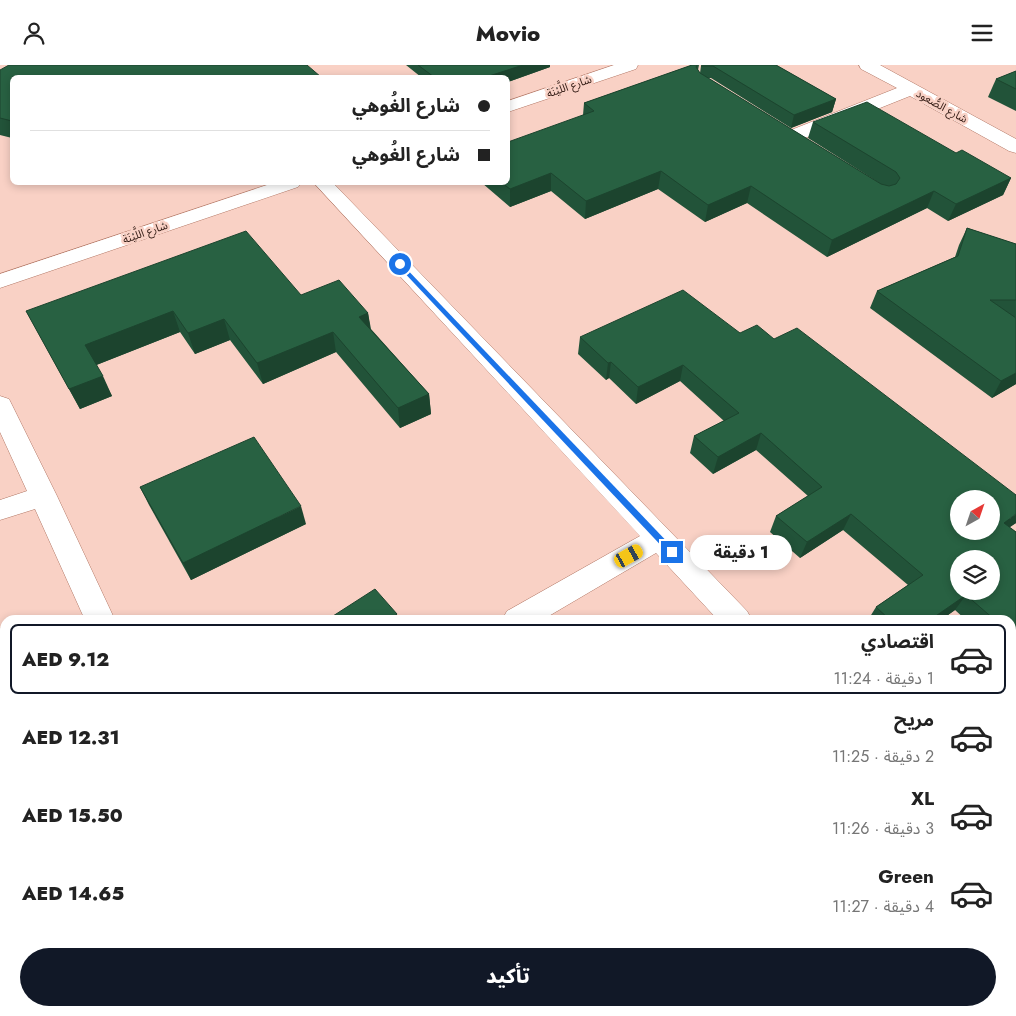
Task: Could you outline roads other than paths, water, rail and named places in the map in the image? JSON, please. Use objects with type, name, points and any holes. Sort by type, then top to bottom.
[{"type":"street","name":"شارع اللَّيْنَة","points":[[510,106],[630,65]]},
{"type":"street","name":"شارع الصُّعود","points":[[867,65],[1016,147]]},
{"type":"street","points":[[788,138],[911,89]]},
{"type":"street","points":[[771,127],[805,148]]},
{"type":"street","name":"شارع اللَّيْنَة","points":[[0,281],[285,185]]},
{"type":"street","points":[[324,185],[732,615]]},
{"type":"street","points":[[0,405],[39,485],[98,615]]},
{"type":"street","points":[[0,491],[39,485]]},
{"type":"street","points":[[0,510],[39,485]]},
{"type":"street","points":[[525,615],[659,539]]}]
